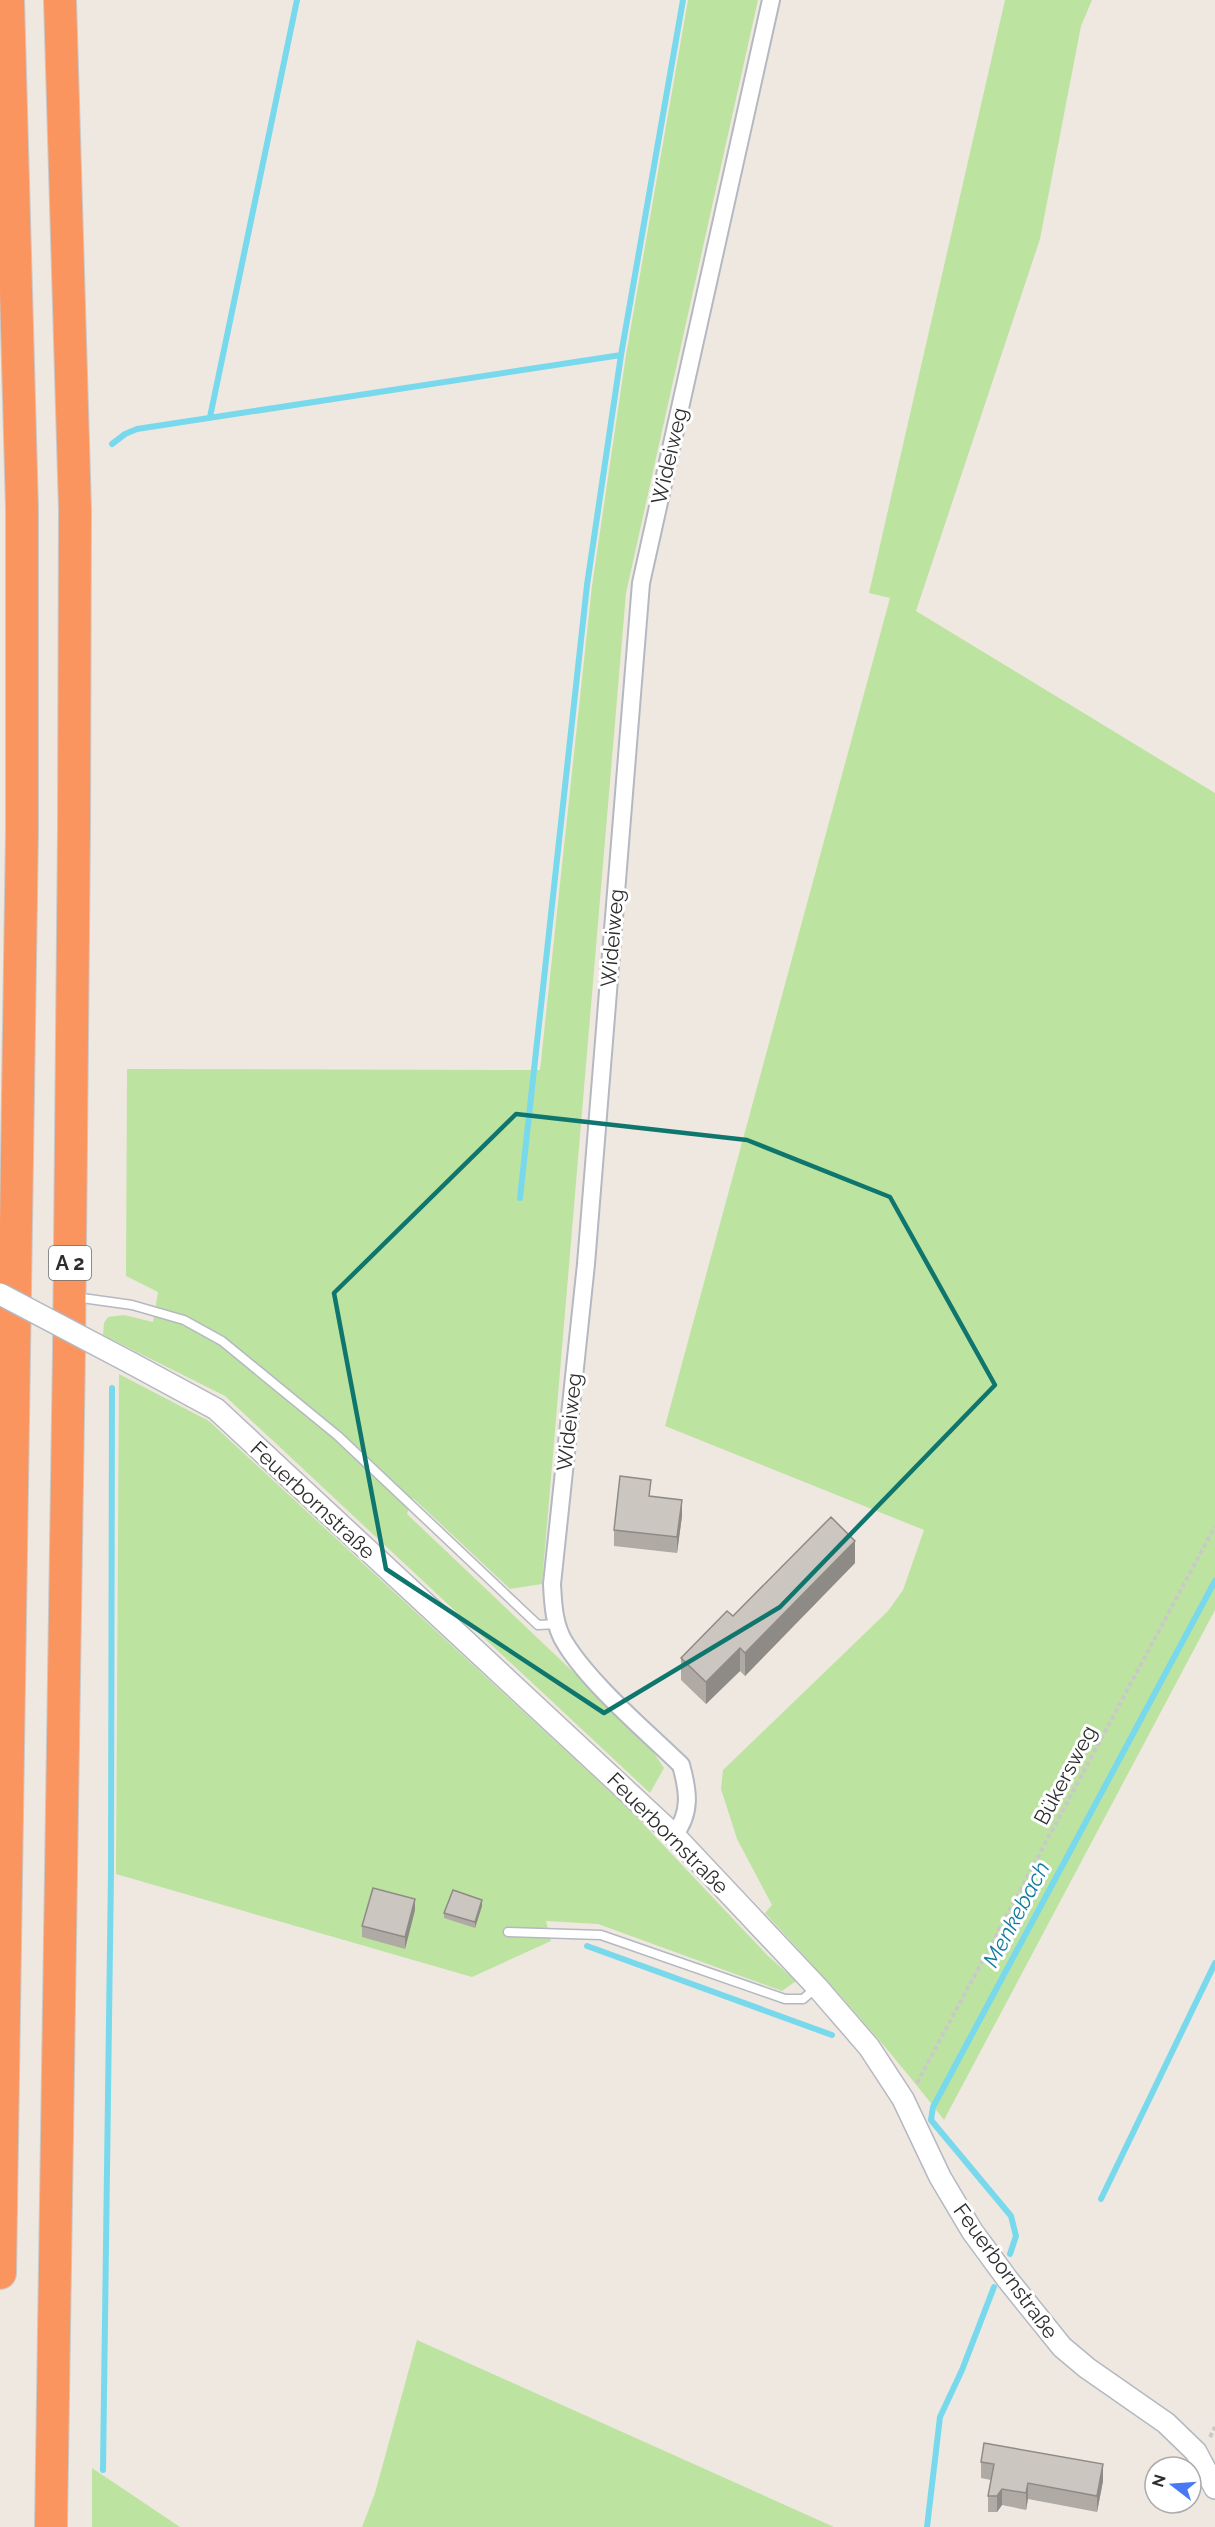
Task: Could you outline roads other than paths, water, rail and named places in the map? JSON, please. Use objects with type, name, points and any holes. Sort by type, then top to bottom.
[{"type":"highway","points":[[0,2273],[22,831],[22,509],[8,0]]},
{"type":"highway","name":"A 2","points":[[51,2527],[69,1296],[75,510],[60,0]]},
{"type":"street","name":"Wideiweg","points":[[674,1835],[682,1826],[688,1811],[686,1783],[681,1765],[588,1674],[564,1642],[557,1624],[552,1584],[586,1264],[641,583],[771,0]]},
{"type":"street","name":"Feuerbornstraße","points":[[0,1293],[216,1409],[674,1835],[817,1987],[869,2047],[903,2098],[940,2177],[972,2231],[1062,2347],[1087,2368],[1166,2423],[1196,2452],[1215,2488]]},
{"type":"lane","points":[[69,1296],[132,1305],[184,1320],[222,1341],[338,1436],[537,1625],[557,1624]]},
{"type":"lane","points":[[508,1932],[601,1935],[785,2000],[804,1999],[817,1987]]},
{"type":"waterway","points":[[210,417],[297,0]]},
{"type":"waterway","points":[[520,1198],[587,585],[621,355],[683,0]]},
{"type":"waterway","points":[[112,444],[125,434],[137,429],[621,355]]},
{"type":"waterway","points":[[103,2470],[111,1871],[112,1388]]},
{"type":"waterway","name":"Menkebach","points":[[1010,2254],[1016,2236],[1011,2216],[931,2120],[933,2107],[1215,1581]]},
{"type":"waterway","points":[[587,1946],[832,2035]]},
{"type":"waterway","points":[[1101,2199],[1215,1963]]},
{"type":"waterway","name":"Menkebach","points":[[927,2527],[940,2417],[962,2370],[994,2287]]}]
